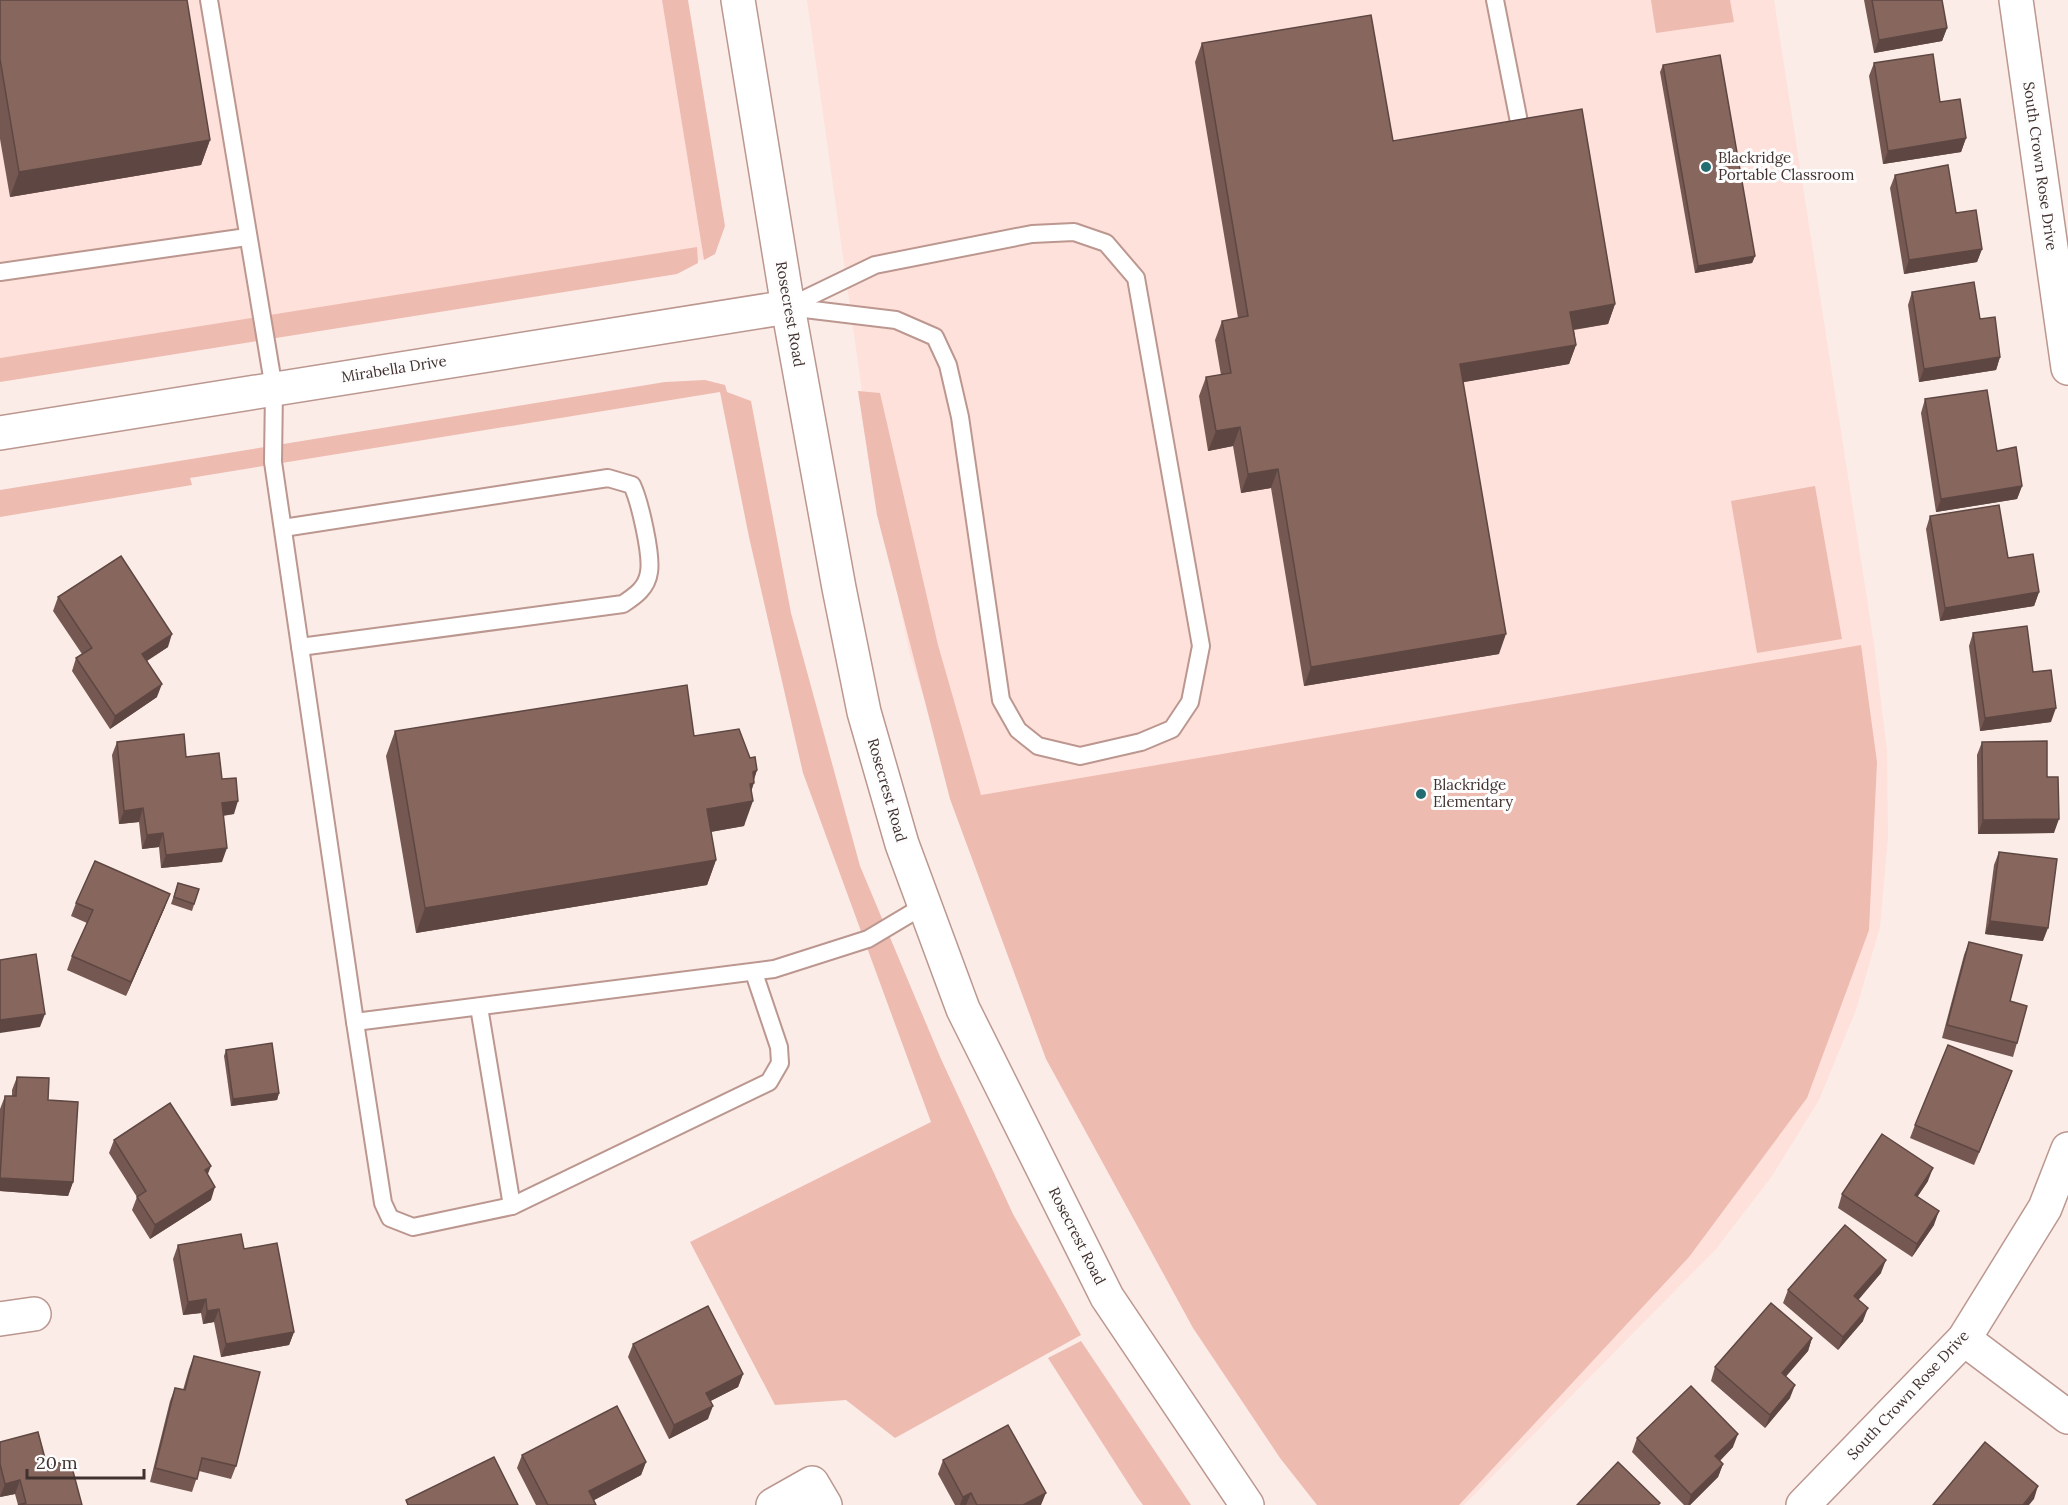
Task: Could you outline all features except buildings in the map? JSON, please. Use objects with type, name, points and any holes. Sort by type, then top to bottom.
[{"type":"street","name":"Rosecrest Road","points":[[738,0],[788,307],[839,588],[864,712],[902,844],[963,1009],[1107,1297],[1247,1505]]},
{"type":"street","name":"South Crown Rose Drive","points":[[2016,0],[2068,368]]},
{"type":"street","name":"Mirabella Drive","points":[[0,433],[788,307]]},
{"type":"street","name":"South Crown Rose Drive","points":[[1803,1505],[1965,1339],[2045,1208],[2068,1149]]},
{"type":"street","points":[[0,1319],[34,1314]]},
{"type":"street","points":[[1965,1339],[2068,1417]]},
{"type":"street","points":[[773,1505],[812,1483],[825,1505]]},
{"type":"lane","points":[[209,0],[274,388],[273,462],[383,1203],[390,1218],[413,1227],[512,1206],[769,1082],[780,1064],[779,1047],[754,973]]},
{"type":"lane","points":[[1495,0],[1520,127]]},
{"type":"lane","points":[[1074,232],[1106,243],[1136,278],[1201,646],[1190,702],[1172,729],[1141,742],[1080,756],[1038,746],[1018,730],[1001,700],[960,417],[948,365],[935,337],[896,320],[788,307],[875,264],[1032,234],[1074,232]]},
{"type":"lane","points":[[0,272],[247,237]]},
{"type":"lane","points":[[283,528],[608,478],[632,485],[641,504],[649,572],[640,592],[623,604],[300,647]]},
{"type":"lane","points":[[355,1022],[774,969],[868,939],[925,905]]},
{"type":"lane","points":[[479,1007],[512,1206]]},
{"type":"shaded area","points":[[0,0],[662,0],[704,260],[181,330],[0,358]]},
{"type":"shaded area","points":[[662,0],[688,0],[725,226],[715,254],[704,260]]},
{"type":"shaded area","name":"Blackridge Elementary","points":[[807,0],[1774,0],[1874,644],[1887,751],[1888,838],[1880,927],[1856,1010],[1819,1100],[1772,1176],[1716,1249],[1464,1505],[1321,1505],[978,869],[909,651],[873,470]]},
{"type":"shaded area","points":[[1651,0],[1730,0],[1734,22],[1656,33]]},
{"type":"shaded area","points":[[697,247],[698,263],[677,274],[0,382],[0,358]]},
{"type":"shaded area","points":[[705,380],[725,385],[727,392],[751,401],[791,613],[860,866],[941,1059],[1013,1214],[1081,1335],[895,1438],[846,1400],[775,1405],[690,1242],[931,1122],[803,773],[749,537],[720,392],[190,478],[192,485],[0,517],[0,490],[665,382]]},
{"type":"shaded area","points":[[858,391],[880,393],[938,645],[981,795],[1861,645],[1877,762],[1869,930],[1807,1098],[1689,1257],[1459,1505],[1317,1505],[1280,1458],[1193,1328],[1046,1059],[950,799],[877,515]]},
{"type":"shaded area","points":[[1815,486],[1842,639],[1757,653],[1731,501]]},
{"type":"shaded area","points":[[1081,1341],[1191,1505],[1143,1505],[1137,1497],[1048,1358]]},
{"type":"place","name":"Blackridge Portable Classroom","points":[[1706,167]]},
{"type":"place","name":"Blackridge Elementary","points":[[1421,794]]}]
